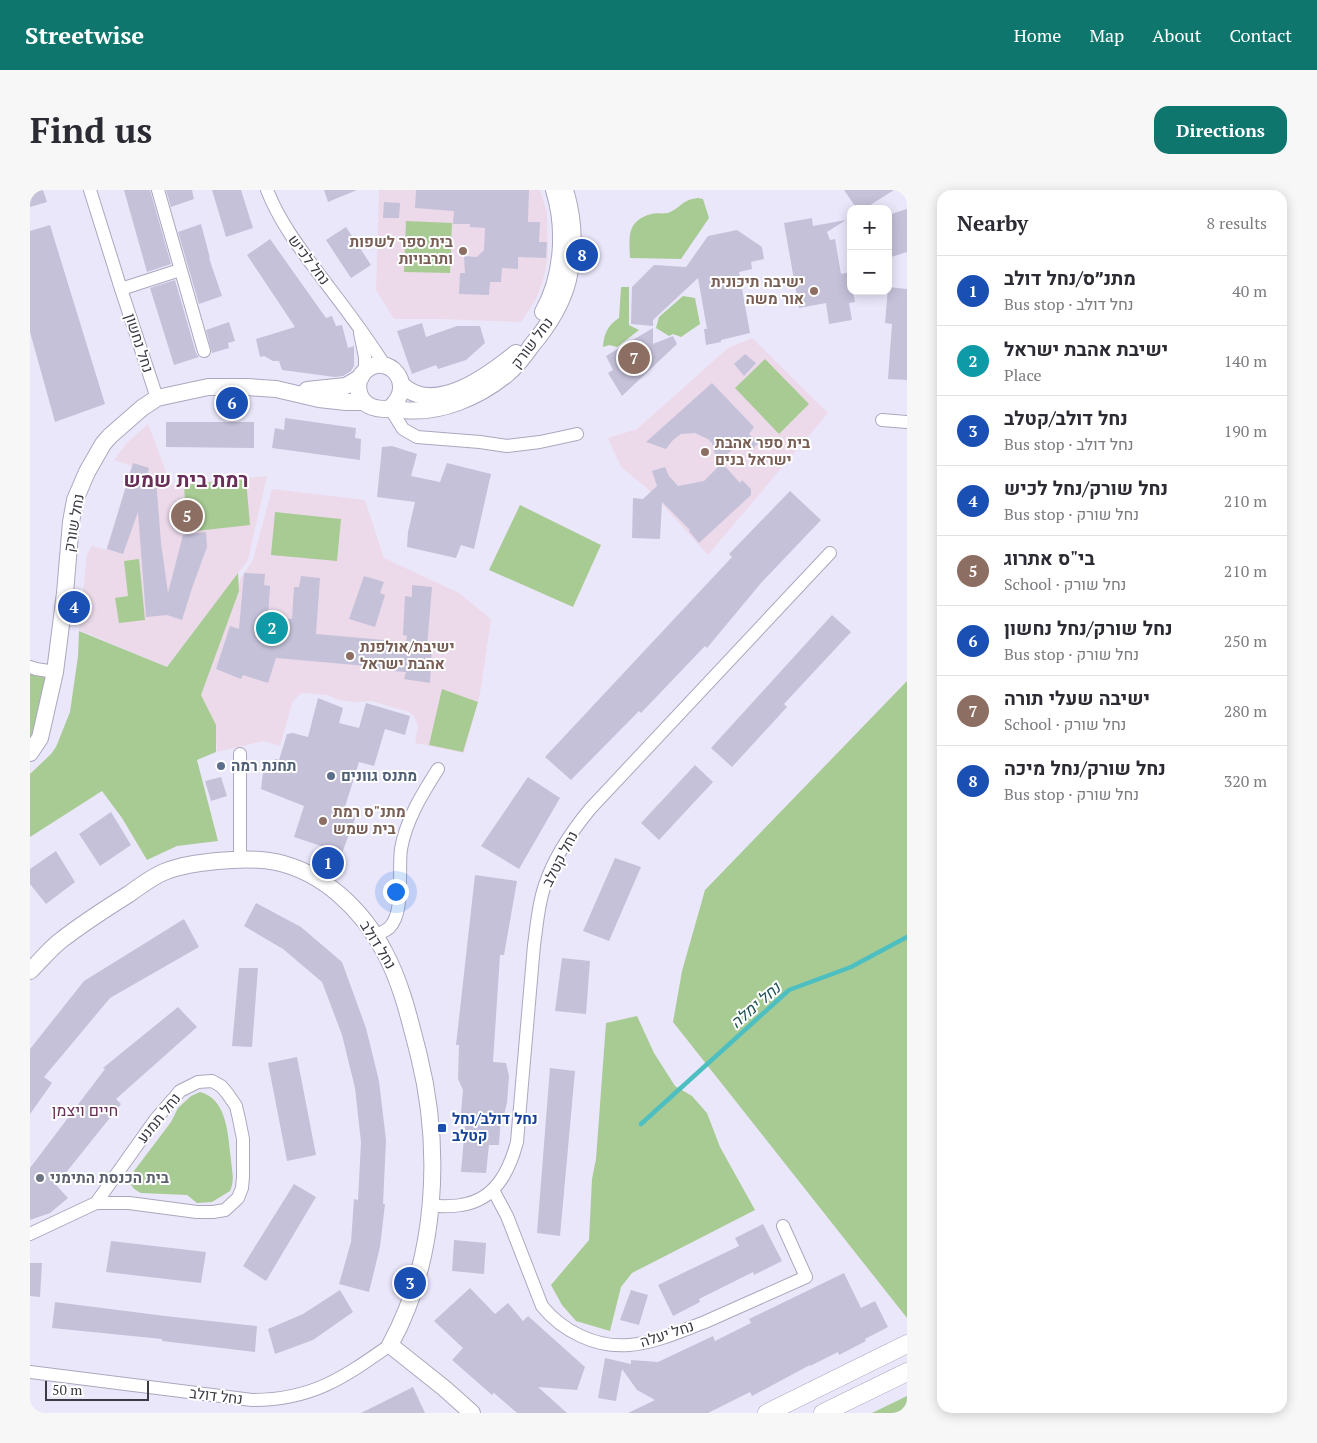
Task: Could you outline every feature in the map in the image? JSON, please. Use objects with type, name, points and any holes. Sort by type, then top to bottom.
[{"type":"main road","points":[[767,1413],[907,1344]]},
{"type":"main road","points":[[823,1413],[907,1372]]},
{"type":"street","name":"נחל נחשון","points":[[90,190],[120,289],[157,398]]},
{"type":"street","points":[[158,190],[204,351]]},
{"type":"street","name":"נחל לכיש","points":[[267,190],[273,207],[289,234],[358,326],[385,366]]},
{"type":"street","name":"נחל שורק","points":[[402,385],[417,395],[445,394],[471,384],[518,351],[533,331],[546,306],[556,277],[561,251],[560,229],[554,190]]},
{"type":"street","name":"נחל שורק","points":[[390,408],[419,412],[466,399],[491,386],[509,372],[541,335],[556,311],[568,279],[573,229],[570,205],[565,190]]},
{"type":"street","points":[[120,289],[180,270]]},
{"type":"street","name":"נחל לכיש","points":[[358,326],[363,343],[363,374]]},
{"type":"street","points":[[373,366],[385,366],[394,370],[398,374],[402,385],[399,399],[390,408],[376,409],[363,402],[358,389],[363,374],[373,366]]},
{"type":"street","name":"נחל שורק","points":[[295,392],[346,386],[363,374]]},
{"type":"street","name":"נחל שורק","points":[[30,753],[40,738],[55,672],[75,500],[87,472],[103,444],[142,408],[157,398],[208,387],[227,386],[276,389],[295,392],[313,398],[363,402]]},
{"type":"street","points":[[390,408],[403,429],[416,437],[507,446],[540,442],[578,434]]},
{"type":"street","points":[[882,420],[907,422]]},
{"type":"street","name":"נחל קטלב","points":[[430,1206],[462,1206],[470,1203],[493,1190],[508,1171],[517,1142],[538,914],[545,885],[574,831],[590,809],[830,553]]},
{"type":"street","points":[[30,666],[36,670],[55,672]]},
{"type":"street","points":[[240,754],[240,858]]},
{"type":"street","points":[[375,936],[389,927],[398,910],[401,849],[407,827],[422,793],[438,770]]},
{"type":"street","name":"נחל דולב","points":[[30,971],[58,943],[90,918],[162,873],[180,867],[240,858],[276,862],[294,867],[325,883],[348,903],[375,936],[395,973],[406,1004],[422,1066],[428,1103],[431,1143],[430,1206],[424,1254],[415,1286],[400,1326],[390,1345],[354,1371],[326,1387],[276,1400],[252,1400],[30,1372]]},
{"type":"street","name":"נחל תמנע","points":[[30,1234],[96,1203],[128,1203],[213,1212],[225,1210],[238,1198],[242,1188],[243,1139],[236,1106],[221,1086],[212,1081],[198,1082],[180,1091],[154,1120],[96,1203]]},
{"type":"street","points":[[115,1176],[112,1184],[113,1189],[121,1199],[128,1203]]},
{"type":"street","name":"נחל יעלה","points":[[493,1190],[506,1216],[542,1306],[550,1316],[564,1327],[592,1341],[601,1343],[626,1346],[665,1337],[749,1303],[806,1277],[783,1226]]},
{"type":"street","points":[[390,1345],[472,1413]]},
{"type":"shaded area","name":"בית ספר לשפות ותרבויות","points":[[379,190],[540,190],[547,213],[548,258],[536,299],[521,322],[394,319],[376,290]]},
{"type":"shaded area","name":"בית ספר אהבת ישראל בנים","points":[[752,338],[828,413],[708,555],[648,489],[621,467],[608,438],[637,429],[728,348]]},
{"type":"shaded area","points":[[148,424],[171,485],[267,476],[248,560],[167,667],[79,630],[87,554],[92,546],[106,550],[132,466],[114,460],[126,444]]},
{"type":"shaded area","name":"ישיבת/אולפנת אהבת ישראל","points":[[272,489],[365,500],[384,558],[459,593],[491,619],[480,694],[464,753],[415,743],[418,726],[414,716],[409,712],[371,701],[353,702],[339,700],[327,695],[306,693],[300,694],[292,703],[280,746],[263,741],[217,752],[215,724],[201,695],[238,592],[240,579],[253,560]]},
{"type":"green space","points":[[703,199],[709,218],[681,259],[630,258],[629,243],[631,230],[637,221],[651,214],[668,213],[688,200]]},
{"type":"green space","points":[[406,221],[452,223],[450,273],[404,272]]},
{"type":"green space","points":[[621,287],[629,287],[629,325],[639,330],[617,347],[609,345],[603,347],[607,331],[619,318]]},
{"type":"green space","points":[[683,296],[695,298],[700,324],[681,337],[673,334],[669,336],[656,328],[659,317]]},
{"type":"green space","points":[[765,359],[809,404],[779,434],[735,388]]},
{"type":"green space","points":[[246,479],[250,525],[187,532],[184,485]]},
{"type":"green space","points":[[520,505],[601,545],[573,607],[489,570]]},
{"type":"green space","points":[[275,512],[341,519],[337,561],[271,555]]},
{"type":"green space","points":[[139,559],[145,620],[119,623],[115,598],[128,596],[124,561]]},
{"type":"green space","points":[[238,573],[239,591],[201,695],[216,725],[216,752],[197,760],[218,841],[177,846],[147,860],[122,818],[102,791],[30,837],[30,774],[56,747],[70,712],[78,656],[79,631],[167,667]]},
{"type":"green space","points":[[30,671],[47,675],[34,735],[30,740]]},
{"type":"green space","points":[[907,681],[907,1318],[673,1022],[682,971],[705,890]]},
{"type":"green space","points":[[442,689],[478,702],[463,752],[429,745]]},
{"type":"green space","points":[[637,1016],[654,1053],[675,1086],[692,1096],[707,1113],[720,1147],[755,1210],[632,1273],[621,1287],[610,1331],[576,1321],[562,1305],[551,1285],[589,1240],[592,1179],[596,1159],[606,1023]]},
{"type":"green space","points":[[200,1092],[216,1102],[225,1120],[233,1176],[230,1191],[212,1202],[197,1203],[187,1195],[141,1193],[137,1191],[131,1184],[134,1171],[171,1122],[178,1108],[191,1096]]},
{"type":"green space","points":[[907,1396],[907,1413],[872,1413],[874,1412]]},
{"type":"building","points":[[30,190],[43,190],[47,202],[30,207]]},
{"type":"building","points":[[124,190],[150,190],[171,264],[147,272]]},
{"type":"building","points":[[166,190],[192,190],[194,199],[171,207]]},
{"type":"building","points":[[212,190],[241,190],[253,228],[226,237]]},
{"type":"building","points":[[324,190],[357,190],[328,202]]},
{"type":"building","points":[[416,190],[529,190],[528,222],[540,222],[539,242],[547,242],[546,258],[518,257],[518,269],[502,268],[501,282],[490,282],[489,295],[459,294],[460,273],[465,273],[464,256],[477,257],[484,250],[485,228],[470,227],[470,224],[453,224],[454,211],[415,208]]},
{"type":"building","points":[[844,190],[894,190],[870,205],[854,205]]},
{"type":"building","points":[[384,202],[400,203],[399,218],[383,218]]},
{"type":"building","points":[[907,209],[907,252],[892,257],[892,250],[892,214]]},
{"type":"building","points":[[812,218],[813,226],[846,220],[827,232],[830,240],[835,239],[841,274],[847,273],[847,295],[854,295],[855,302],[849,303],[852,320],[829,324],[826,303],[799,308],[784,223]]},
{"type":"building","points":[[201,224],[209,258],[222,296],[199,304],[178,232]]},
{"type":"building","points":[[50,225],[105,404],[55,422],[30,332],[30,231]]},
{"type":"building","points":[[346,227],[371,265],[351,278],[326,240]]},
{"type":"building","points":[[737,230],[762,247],[764,259],[751,262],[752,269],[739,272],[750,333],[706,345],[704,329],[707,329],[698,278],[653,320],[653,326],[631,324],[632,287],[654,265],[686,267],[708,236]]},
{"type":"building","points":[[270,239],[326,318],[332,316],[336,326],[342,325],[348,348],[354,346],[354,366],[351,371],[343,376],[335,377],[282,370],[279,361],[273,361],[264,356],[260,357],[256,339],[295,327],[247,255]]},
{"type":"building","points":[[175,280],[196,353],[199,357],[174,365],[150,288]]},
{"type":"building","points":[[892,287],[907,289],[907,380],[888,379],[892,324],[885,323],[887,295],[892,295]]},
{"type":"building","points":[[229,322],[235,341],[228,343],[229,348],[212,353],[206,330]]},
{"type":"building","points":[[422,323],[426,337],[457,326],[480,326],[485,343],[466,360],[438,369],[436,365],[412,374],[397,331]]},
{"type":"building","points":[[653,328],[653,344],[673,336],[677,344],[622,396],[608,373],[613,370],[606,356]]},
{"type":"building","points":[[745,354],[756,363],[744,376],[734,364]]},
{"type":"building","points":[[712,383],[754,427],[749,434],[758,443],[751,451],[742,442],[717,462],[712,443],[695,433],[681,434],[666,449],[646,442]]},
{"type":"building","points":[[285,418],[356,428],[355,438],[361,439],[360,460],[272,448],[275,428],[284,430]]},
{"type":"building","points":[[166,422],[254,422],[254,448],[166,447]]},
{"type":"building","points":[[392,446],[417,454],[411,476],[440,482],[447,463],[491,474],[474,549],[461,545],[456,558],[407,547],[408,532],[415,502],[377,497],[382,447]]},
{"type":"building","points":[[133,463],[149,468],[147,476],[156,479],[161,543],[168,593],[183,535],[206,532],[207,547],[182,620],[167,615],[146,617],[138,512],[123,554],[107,549]]},
{"type":"building","points":[[722,463],[740,483],[742,480],[751,489],[751,495],[699,543],[690,530],[662,502],[660,539],[632,538],[633,498],[643,499],[657,486],[652,471],[665,467],[669,476],[678,486],[704,481]]},
{"type":"building","points":[[790,491],[821,520],[761,583],[707,648],[705,646],[641,713],[639,711],[571,780],[545,757],[732,557],[729,554]]},
{"type":"building","points":[[244,573],[265,574],[264,585],[270,586],[268,618],[292,619],[294,587],[299,587],[301,576],[320,578],[316,634],[406,642],[407,636],[403,635],[405,596],[412,597],[412,585],[432,587],[427,647],[432,648],[430,683],[404,679],[406,672],[378,670],[378,667],[276,658],[268,683],[243,675],[241,679],[216,669],[230,626],[239,629]]},
{"type":"building","points":[[364,576],[384,582],[380,593],[385,595],[375,627],[349,619]]},
{"type":"building","points":[[832,615],[851,632],[784,704],[787,707],[732,767],[711,748]]},
{"type":"building","name":"מתנס גוונים","points":[[318,698],[343,708],[339,723],[359,728],[366,703],[410,716],[405,735],[385,729],[374,766],[359,762],[343,813],[356,816],[342,853],[294,837],[304,806],[261,789],[263,773],[272,773],[275,759],[279,760],[287,734],[293,733],[308,737]]},
{"type":"building","points":[[695,765],[713,782],[659,840],[641,823]]},
{"type":"building","name":"תחנת רמה","points":[[221,777],[227,796],[211,801],[205,781]]},
{"type":"building","points":[[528,777],[560,798],[519,869],[481,846]]},
{"type":"building","points":[[111,812],[131,845],[100,866],[79,834]]},
{"type":"building","points":[[56,851],[75,882],[46,904],[30,884],[30,869]]},
{"type":"building","points":[[615,858],[641,867],[609,941],[583,931]]},
{"type":"building","points":[[475,875],[517,881],[504,955],[500,955],[493,1062],[506,1063],[509,1076],[507,1103],[504,1115],[501,1115],[499,1145],[489,1145],[486,1173],[461,1172],[466,1114],[461,1113],[463,1090],[458,1079],[459,1045],[456,1045]]},
{"type":"building","points":[[256,903],[301,927],[342,962],[366,1028],[379,1081],[386,1140],[383,1204],[385,1204],[380,1247],[369,1292],[339,1284],[351,1242],[354,1199],[358,1200],[361,1142],[355,1088],[342,1035],[322,982],[283,949],[244,926]]},
{"type":"building","points":[[184,919],[199,947],[110,998],[44,1077],[52,1083],[30,1114],[30,1049],[84,981]]},
{"type":"building","points":[[562,958],[590,961],[586,1014],[555,1011]]},
{"type":"building","points":[[239,968],[258,968],[252,1047],[232,1046]]},
{"type":"building","points":[[178,1007],[197,1027],[116,1099],[121,1104],[56,1185],[68,1198],[50,1213],[30,1220],[30,1168],[105,1069],[103,1068]]},
{"type":"building","points":[[297,1057],[316,1155],[287,1161],[268,1063]]},
{"type":"building","points":[[550,1068],[575,1071],[560,1236],[537,1233]]},
{"type":"building","points":[[294,1184],[316,1197],[266,1281],[243,1266]]},
{"type":"building","points":[[763,1224],[782,1261],[754,1275],[753,1272],[699,1299],[700,1302],[673,1316],[658,1285],[739,1246],[735,1238]]},
{"type":"building","points":[[454,1240],[486,1243],[484,1274],[452,1271]]},
{"type":"building","points":[[111,1241],[206,1252],[201,1283],[106,1272]]},
{"type":"building","points":[[30,1263],[42,1263],[40,1297],[30,1296]]},
{"type":"building","points":[[844,1273],[861,1308],[875,1301],[888,1327],[839,1355],[838,1352],[752,1396],[750,1392],[708,1413],[628,1413],[655,1400],[637,1390],[622,1369],[616,1401],[598,1398],[605,1358],[631,1364],[631,1360],[658,1362],[713,1336],[715,1341],[751,1323],[749,1319]]},
{"type":"building","points":[[470,1288],[495,1314],[508,1303],[523,1321],[528,1316],[585,1367],[577,1390],[538,1387],[567,1413],[517,1413],[494,1393],[492,1395],[452,1360],[463,1348],[434,1321]]},
{"type":"building","points":[[340,1290],[353,1312],[313,1340],[275,1354],[268,1329],[303,1314]]},
{"type":"building","points":[[631,1290],[648,1295],[639,1325],[620,1320]]},
{"type":"building","points":[[55,1302],[257,1326],[255,1352],[162,1341],[162,1339],[52,1328]]},
{"type":"building","points":[[413,1387],[425,1413],[361,1413]]},
{"type":"waterway","name":"נחל ימלה","points":[[641,1124],[789,990],[851,967],[907,937]]},
{"type":"place","name":"בית ספר לשפות ותרבויות","points":[[463,251]]},
{"type":"place","name":"נחל שורק/נחל מיכה","points":[[582,255]]},
{"type":"place","name":"ישיבה תיכונית אור משה","points":[[814,291]]},
{"type":"place","name":"ישיבה שעלי תורה","points":[[634,358]]},
{"type":"place","name":"נחל שורק/נחל נחשון","points":[[232,403]]},
{"type":"place","name":"בית ספר אהבת ישראל בנים","points":[[705,452]]},
{"type":"place","name":"בי\"ס אתרוג","points":[[187,516]]},
{"type":"place","name":"נחל שורק/נחל לכיש","points":[[74,607]]},
{"type":"place","name":"ישיבת אהבת ישראל","points":[[272,628]]},
{"type":"place","name":"ישיבת/אולפנת אהבת ישראל","points":[[350,656]]},
{"type":"place","name":"תחנת רמה","points":[[221,766]]},
{"type":"place","name":"מתנס גוונים","points":[[331,776]]},
{"type":"place","name":"מתנ\"ס רמת בית שמש","points":[[323,821]]},
{"type":"place","name":"מתנ״ס/נחל דולב","points":[[328,863]]},
{"type":"place","name":"נחל דולב/נחל קטלב","points":[[442,1128]]},
{"type":"place","name":"בית הכנסת התימני","points":[[40,1178]]},
{"type":"place","name":"נחל דולב/קטלב","points":[[410,1283]]},
{"type":"district","name":"רמת בית שמש","points":[[186,480]]},
{"type":"district","name":"חיים ויצמן","points":[[85,1110]]}]
